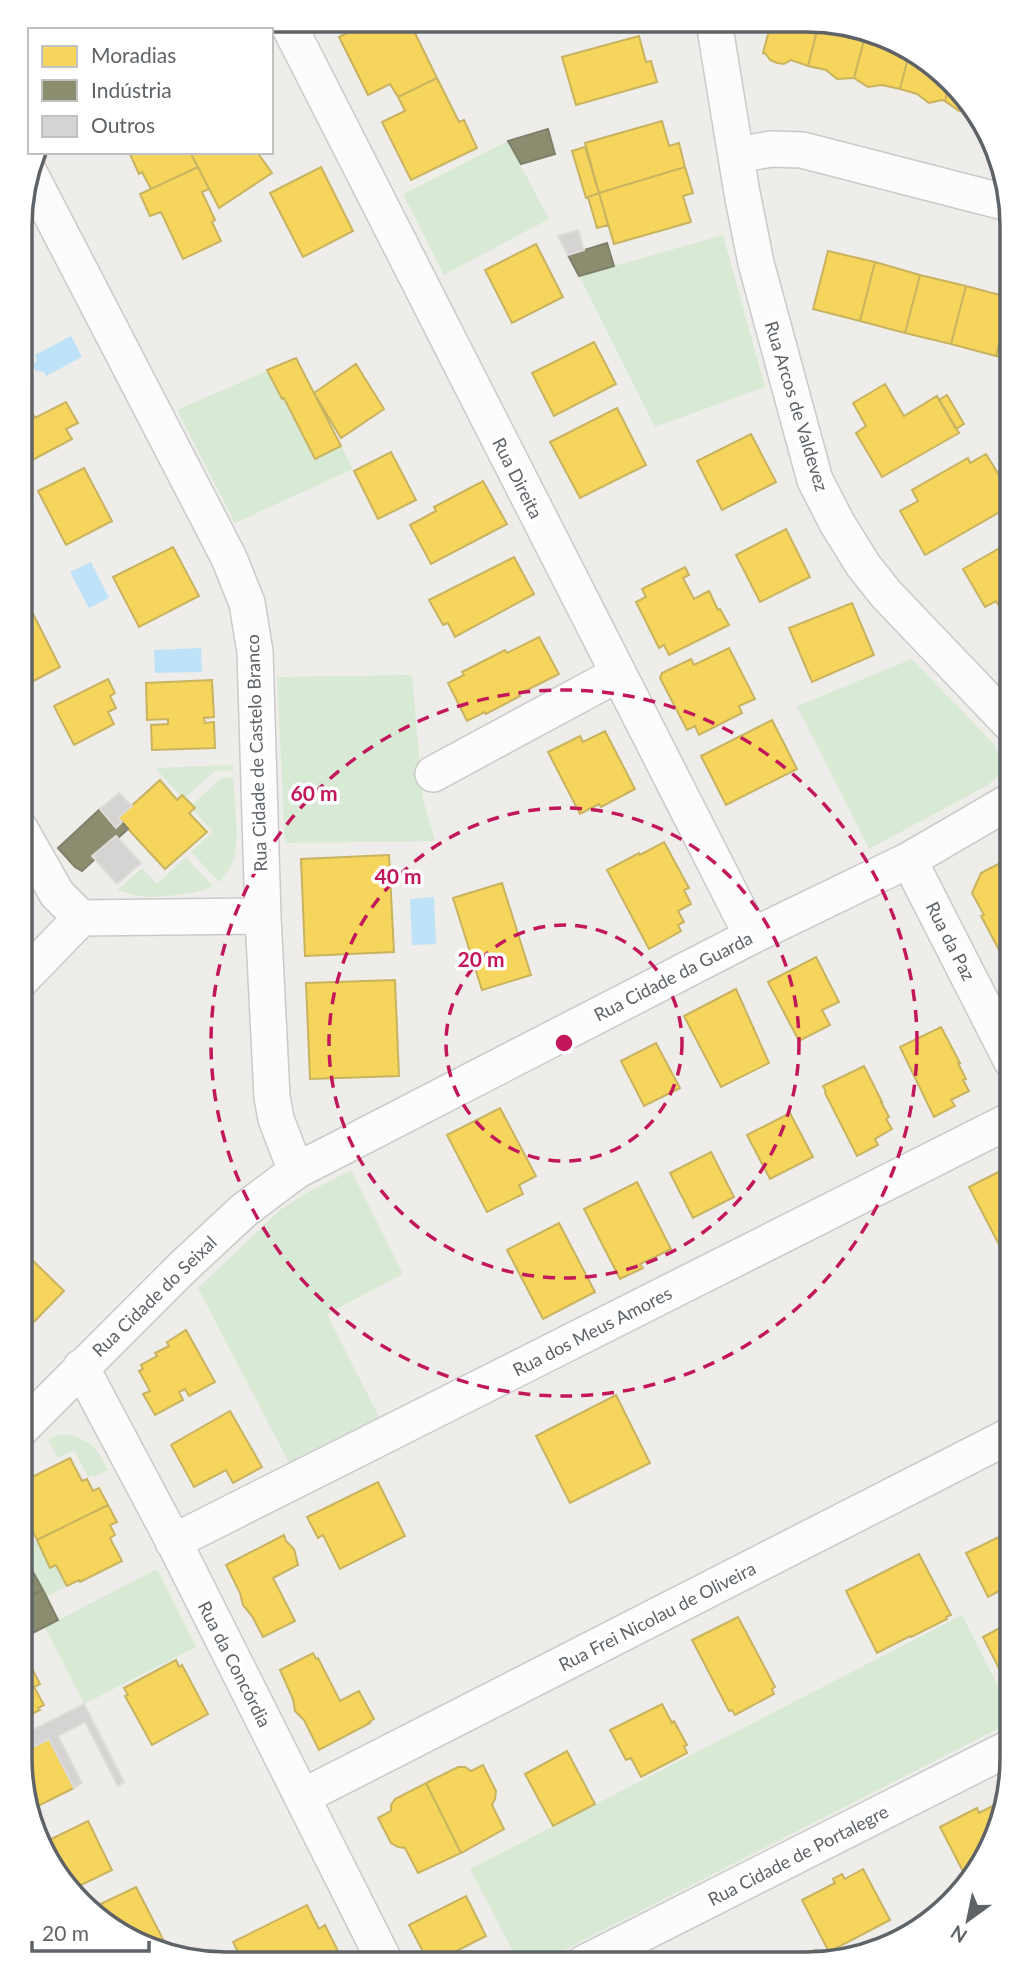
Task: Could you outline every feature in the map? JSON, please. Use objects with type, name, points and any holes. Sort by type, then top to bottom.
[{"type":"street","name":"Rua Arcos de Valdevez","points":[[716,31],[756,263],[815,480],[857,554],[886,594],[1000,713]]},
{"type":"street","name":"Rua Direita","points":[[292,32],[752,936]]},
{"type":"street","points":[[737,155],[771,149],[802,150],[998,200]]},
{"type":"street","name":"Rua Cidade de Castelo Branco","points":[[36,185],[229,558],[247,603],[255,652],[272,1097],[276,1119],[296,1171]]},
{"type":"street","points":[[433,774],[618,674]]},
{"type":"street","name":"Rua Cidade da Guarda","points":[[296,1171],[752,936],[909,860],[1000,807]]},
{"type":"street","points":[[32,850],[57,894],[81,918]]},
{"type":"street","name":"Rua da Paz","points":[[909,860],[999,1036]]},
{"type":"street","points":[[32,969],[81,918],[263,916]]},
{"type":"street","name":"Rua dos Meus Amores","points":[[173,1542],[999,1126]]},
{"type":"street","name":"Rua Cidade do Seixal","points":[[32,1418],[183,1267],[243,1211],[296,1171]]},
{"type":"street","name":"Rua da Concórdia","points":[[81,1367],[173,1542],[380,1952]]},
{"type":"street","name":"Rua Frei Nicolau de Oliveira","points":[[302,1797],[999,1441]]},
{"type":"street","name":"Rua Cidade de Portalegre","points":[[606,1952],[999,1753]]},
{"type":"green space","points":[[508,141],[549,219],[444,275],[403,194]]},
{"type":"green space","points":[[723,235],[765,387],[655,427],[579,276]]},
{"type":"green space","points":[[296,358],[353,469],[235,523],[177,410]]},
{"type":"green space","points":[[912,659],[994,744],[1000,758],[1000,773],[988,785],[869,849],[797,706]]},
{"type":"green space","points":[[412,675],[423,800],[435,841],[285,843],[277,677]]},
{"type":"green space","points":[[233,765],[233,770],[215,771],[185,798],[155,768]]},
{"type":"green space","points":[[233,777],[235,855],[219,882],[191,852],[213,832],[193,810],[192,805],[221,778]]},
{"type":"green space","points":[[186,857],[213,886],[190,893],[152,897],[117,890],[142,868],[157,884]]},
{"type":"green space","points":[[351,1170],[403,1274],[327,1314],[379,1417],[289,1463],[198,1288],[280,1210]]},
{"type":"green space","points":[[65,1434],[92,1446],[108,1470],[88,1477],[74,1450],[58,1458],[48,1440]]},
{"type":"green space","points":[[37,1540],[50,1567],[56,1565],[67,1586],[46,1597],[32,1573],[32,1542]]},
{"type":"green space","points":[[157,1569],[196,1647],[84,1704],[45,1627]]},
{"type":"green space","points":[[962,1615],[999,1688],[999,1728],[561,1952],[513,1952],[470,1869]]},
{"type":"water","points":[[71,336],[82,357],[46,376],[44,372],[36,371],[33,365],[37,360],[35,355]]},
{"type":"water","points":[[91,562],[109,598],[89,608],[70,572]]},
{"type":"water","points":[[201,648],[202,672],[155,673],[154,650]]},
{"type":"water","points":[[434,897],[436,944],[412,945],[410,899]]},
{"type":"building: Moradias","points":[[769,31],[817,32],[808,66],[791,60],[784,64],[777,63],[763,53]]},
{"type":"building: Moradias","points":[[349,32],[418,32],[415,33],[437,78],[398,97],[390,84],[368,95],[339,37]]},
{"type":"building: Moradias","points":[[817,32],[864,41],[854,78],[837,79],[826,70],[808,66]]},
{"type":"building: Moradias","points":[[639,36],[646,62],[651,61],[657,82],[576,105],[562,57]]},
{"type":"building: Moradias","points":[[864,41],[892,51],[907,60],[900,89],[882,85],[868,87],[854,78]]},
{"type":"building: Moradias","points":[[907,60],[947,93],[945,101],[929,103],[917,94],[900,89]]},
{"type":"building: Moradias","points":[[437,78],[459,122],[464,120],[477,148],[411,180],[382,122],[405,111],[398,97]]},
{"type":"building: Moradias","points":[[947,93],[961,111],[959,111],[945,101]]},
{"type":"building: Moradias","points":[[662,121],[669,146],[679,143],[685,167],[599,193],[585,143]]},
{"type":"building: Moradias","points":[[585,147],[599,193],[586,198],[572,151]]},
{"type":"building: Moradias","points":[[130,154],[191,154],[198,167],[151,189],[142,172],[139,174]]},
{"type":"building: Moradias","points":[[191,154],[258,154],[272,173],[219,208]]},
{"type":"building: Moradias","points":[[198,167],[209,189],[202,192],[221,241],[183,259],[161,212],[150,216],[140,194]]},
{"type":"building: Moradias","points":[[321,167],[353,231],[303,257],[270,193]]},
{"type":"building: Moradias","points":[[685,167],[693,193],[683,196],[691,222],[614,244],[599,193]]},
{"type":"building: Moradias","points":[[599,193],[608,225],[597,228],[588,197]]},
{"type":"building: Moradias","points":[[536,244],[563,297],[512,323],[485,270]]},
{"type":"building: Moradias","points":[[828,251],[875,262],[860,321],[813,309]]},
{"type":"building: Moradias","points":[[875,262],[920,275],[905,333],[860,321]]},
{"type":"building: Moradias","points":[[920,275],[966,286],[951,344],[905,333]]},
{"type":"building: Moradias","points":[[966,286],[1000,295],[1000,341],[996,356],[951,344]]},
{"type":"building: Moradias","points":[[1000,341],[1000,357],[996,356]]},
{"type":"building: Moradias","points":[[594,342],[616,384],[554,416],[532,373]]},
{"type":"building: Moradias","points":[[296,358],[341,446],[315,459],[267,370]]},
{"type":"building: Moradias","points":[[356,364],[384,409],[341,438],[314,393]]},
{"type":"building: Moradias","points":[[885,384],[904,416],[937,396],[959,433],[882,477],[856,433],[866,426],[853,403]]},
{"type":"building: Moradias","points":[[947,395],[964,424],[956,429],[939,400]]},
{"type":"building: Moradias","points":[[66,402],[78,423],[66,429],[72,439],[32,460],[32,412],[35,418]]},
{"type":"building: Moradias","points":[[617,408],[646,465],[580,498],[550,442]]},
{"type":"building: Moradias","points":[[751,434],[776,482],[722,510],[697,461]]},
{"type":"building: Moradias","points":[[391,452],[416,500],[378,519],[354,471]]},
{"type":"building: Moradias","points":[[986,454],[1000,475],[1000,512],[925,555],[900,511],[918,501],[912,490],[968,458],[970,463]]},
{"type":"building: Moradias","points":[[84,468],[112,521],[66,545],[38,491]]},
{"type":"building: Moradias","points":[[483,481],[507,524],[431,564],[410,525],[436,511],[434,507]]},
{"type":"building: Moradias","points":[[786,529],[810,577],[760,602],[736,555]]},
{"type":"building: Moradias","points":[[173,547],[199,596],[139,627],[113,577]]},
{"type":"building: Moradias","points":[[1000,548],[1000,607],[996,601],[985,607],[963,569]]},
{"type":"building: Moradias","points":[[514,557],[534,594],[455,637],[448,623],[443,625],[429,600]]},
{"type":"building: Moradias","points":[[685,567],[689,575],[683,578],[694,599],[709,591],[729,625],[669,655],[664,645],[659,648],[636,602],[646,597],[642,589]]},
{"type":"building: Moradias","points":[[852,603],[874,655],[812,682],[789,628]]},
{"type":"building: Moradias","points":[[32,612],[60,667],[32,682]]},
{"type":"building: Moradias","points":[[539,637],[559,674],[486,714],[485,712],[467,721],[448,683],[464,675],[462,672],[505,650],[507,653]]},
{"type":"building: Moradias","points":[[729,648],[755,699],[739,706],[742,713],[699,735],[695,726],[687,730],[660,678],[662,673],[691,659],[694,665]]},
{"type":"building: Moradias","points":[[108,679],[115,693],[110,696],[116,708],[108,712],[114,724],[74,745],[54,706]]},
{"type":"building: Moradias","points":[[212,680],[214,717],[204,718],[205,723],[214,722],[215,748],[152,750],[151,725],[168,724],[168,719],[147,720],[146,683]]},
{"type":"building: Moradias","points":[[772,720],[797,769],[726,805],[701,756]]},
{"type":"building: Moradias","points":[[605,731],[635,789],[601,807],[599,804],[580,814],[548,752],[580,736],[583,742]]},
{"type":"building: Moradias","points":[[160,780],[177,800],[182,795],[195,808],[189,813],[207,832],[165,869],[118,818]]},
{"type":"building: Moradias","points":[[664,842],[689,888],[684,890],[691,904],[678,911],[684,922],[678,925],[681,931],[649,949],[607,870]]},
{"type":"building: Moradias","points":[[389,855],[394,952],[305,956],[301,859]]},
{"type":"building: Moradias","points":[[1000,863],[999,950],[972,893],[981,873]]},
{"type":"building: Moradias","points":[[502,883],[531,975],[482,990],[453,898]]},
{"type":"building: Moradias","points":[[816,957],[839,1002],[822,1010],[830,1025],[799,1041],[768,982]]},
{"type":"building: Moradias","points":[[395,980],[399,1076],[310,1079],[306,983]]},
{"type":"building: Moradias","points":[[736,989],[769,1063],[721,1087],[684,1016]]},
{"type":"building: Moradias","points":[[941,1027],[960,1063],[966,1079],[963,1080],[969,1091],[951,1100],[955,1106],[934,1117],[900,1047]]},
{"type":"building: Moradias","points":[[656,1043],[680,1088],[644,1106],[621,1061]]},
{"type":"building: Moradias","points":[[864,1066],[889,1117],[886,1119],[892,1129],[875,1139],[878,1145],[857,1156],[823,1086]]},
{"type":"building: Moradias","points":[[500,1108],[536,1176],[519,1185],[523,1194],[487,1212],[447,1135]]},
{"type":"building: Moradias","points":[[790,1113],[813,1157],[770,1179],[747,1135]]},
{"type":"building: Moradias","points":[[711,1152],[734,1197],[693,1218],[670,1173]]},
{"type":"building: Moradias","points":[[999,1171],[999,1245],[969,1187]]},
{"type":"building: Moradias","points":[[637,1182],[671,1249],[640,1264],[643,1268],[620,1279],[584,1209]]},
{"type":"building: Moradias","points":[[559,1223],[595,1292],[543,1319],[507,1250]]},
{"type":"building: Moradias","points":[[32,1260],[64,1291],[32,1324]]},
{"type":"building: Moradias","points":[[186,1330],[215,1382],[189,1396],[185,1389],[179,1392],[183,1400],[155,1415],[143,1394],[150,1391],[139,1371],[143,1369],[141,1365],[157,1356],[155,1353],[169,1346],[167,1342]]},
{"type":"building: Moradias","points":[[616,1395],[650,1463],[570,1503],[536,1436]]},
{"type":"building: Moradias","points":[[230,1411],[262,1467],[233,1483],[226,1470],[194,1487],[171,1445]]},
{"type":"building: Moradias","points":[[70,1458],[82,1481],[87,1479],[93,1491],[99,1488],[108,1505],[37,1540],[32,1530],[32,1477]]},
{"type":"building: Moradias","points":[[378,1482],[405,1536],[340,1569],[323,1535],[318,1538],[307,1517]]},
{"type":"building: Moradias","points":[[108,1505],[117,1522],[110,1525],[115,1535],[110,1538],[122,1561],[67,1586],[56,1565],[50,1568],[37,1540]]},
{"type":"building: Moradias","points":[[284,1535],[294,1549],[298,1565],[273,1578],[295,1621],[263,1637],[243,1605],[226,1565]]},
{"type":"building: Moradias","points":[[999,1537],[999,1591],[988,1597],[966,1553]]},
{"type":"building: Moradias","points":[[919,1554],[951,1615],[877,1653],[846,1591]]},
{"type":"building: Moradias","points":[[738,1617],[775,1687],[772,1689],[774,1694],[735,1715],[732,1710],[729,1711],[692,1640]]},
{"type":"building: Moradias","points":[[999,1628],[999,1669],[983,1637]]},
{"type":"building: Moradias","points":[[313,1653],[340,1701],[359,1691],[374,1719],[319,1750],[304,1720],[295,1711],[293,1699],[280,1670]]},
{"type":"building: Moradias","points":[[176,1660],[179,1667],[182,1665],[208,1714],[152,1745],[125,1696],[128,1695],[124,1688]]},
{"type":"building: Moradias","points":[[32,1668],[40,1684],[34,1687],[44,1705],[38,1708],[40,1710],[32,1714]]},
{"type":"building: Moradias","points":[[662,1704],[687,1745],[684,1746],[687,1753],[641,1777],[631,1758],[626,1760],[610,1730]]},
{"type":"building: Moradias","points":[[49,1739],[74,1788],[38,1806],[32,1771],[32,1748]]},
{"type":"building: Moradias","points":[[567,1751],[595,1804],[553,1826],[525,1774]]},
{"type":"building: Moradias","points":[[483,1765],[496,1791],[492,1805],[504,1829],[461,1853],[426,1783],[458,1767],[471,1771]]},
{"type":"building: Moradias","points":[[426,1783],[461,1853],[418,1873],[405,1848],[391,1843],[378,1818],[391,1811],[395,1799]]},
{"type":"building: Moradias","points":[[994,1805],[985,1832],[963,1871],[940,1827],[977,1808],[979,1813]]},
{"type":"building: Moradias","points":[[88,1821],[112,1870],[80,1886],[49,1840]]},
{"type":"building: Moradias","points":[[863,1869],[890,1920],[834,1949],[828,1950],[802,1900],[835,1883],[833,1879],[842,1874],[845,1879]]},
{"type":"building: Moradias","points":[[136,1887],[164,1941],[128,1926],[99,1905]]},
{"type":"building: Moradias","points":[[466,1896],[486,1936],[455,1952],[423,1952],[409,1925]]},
{"type":"building: Moradias","points":[[307,1905],[319,1929],[325,1925],[338,1951],[238,1952],[233,1942]]},
{"type":"building: Indústria","points":[[548,129],[555,154],[521,164],[508,141]]},
{"type":"building: Indústria","points":[[607,243],[614,266],[579,276],[568,255]]},
{"type":"building: Indústria","points":[[100,809],[116,828],[122,822],[128,829],[92,856],[95,859],[82,871],[58,848]]},
{"type":"building: Indústria","points":[[32,1572],[43,1590],[32,1595]]},
{"type":"building: Indústria","points":[[43,1590],[58,1620],[32,1633],[32,1595]]},
{"type":"building: Outros","points":[[578,230],[584,250],[568,255],[558,236]]},
{"type":"building: Outros","points":[[119,793],[132,806],[118,818],[122,822],[116,828],[100,809]]},
{"type":"building: Outros","points":[[116,836],[141,863],[117,884],[92,856]]},
{"type":"building: Outros","points":[[84,1704],[124,1782],[118,1786],[85,1722],[58,1736],[82,1783],[74,1788],[49,1739],[32,1748],[32,1730]]}]
